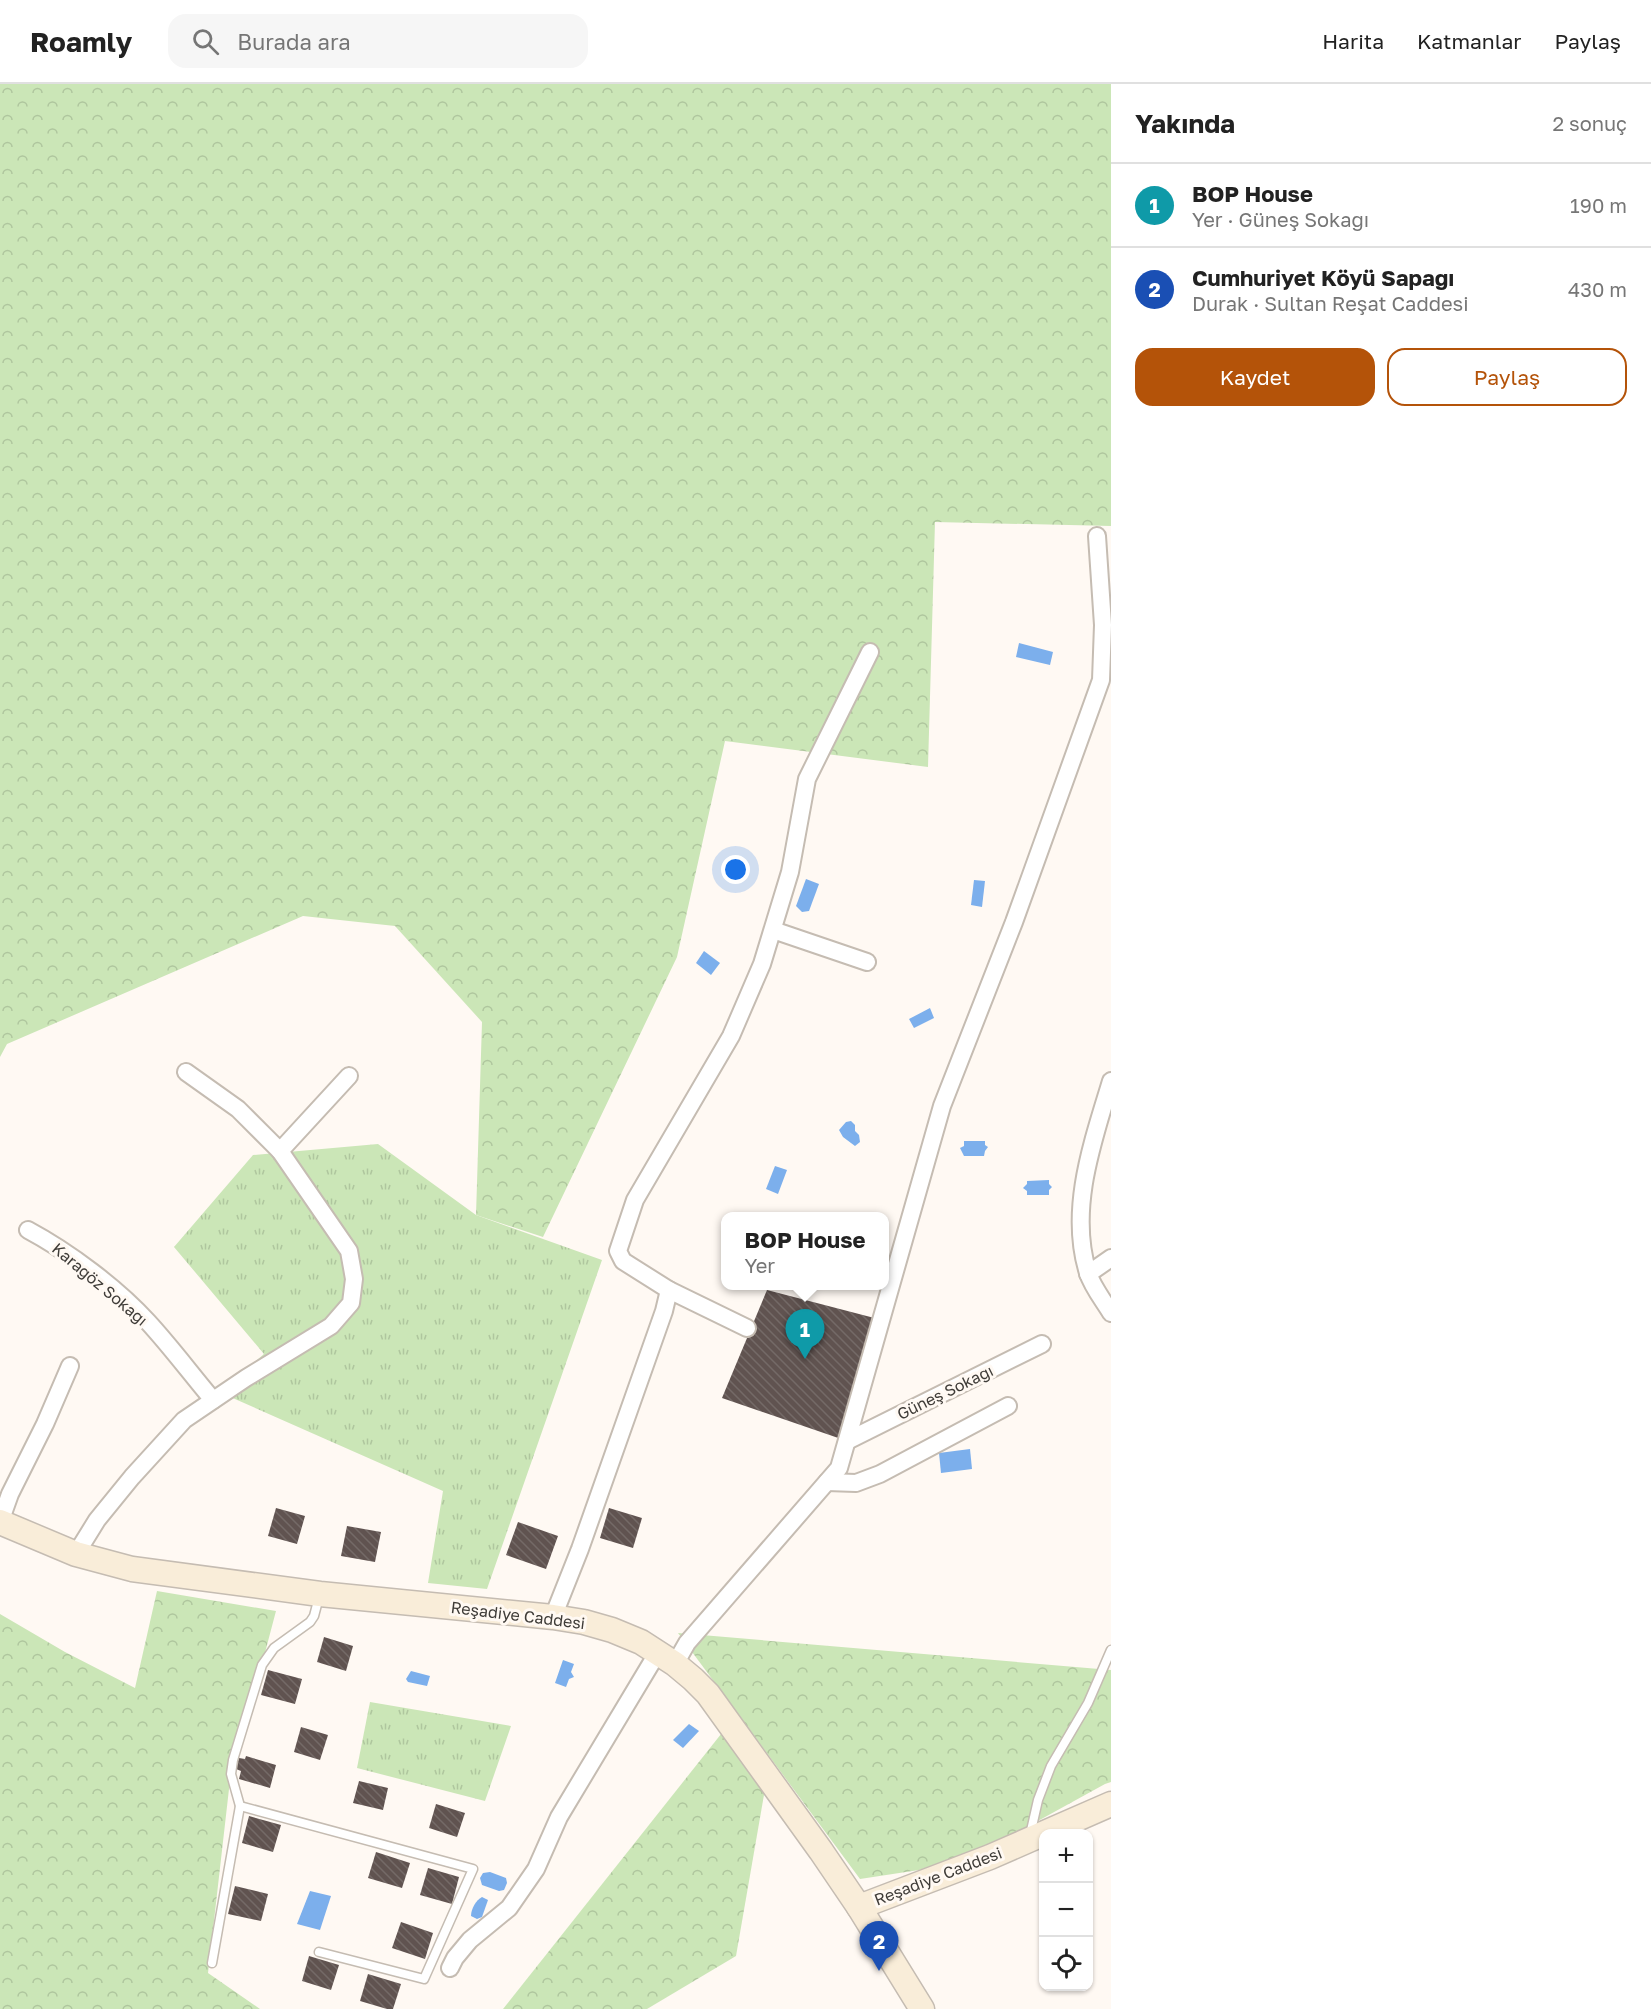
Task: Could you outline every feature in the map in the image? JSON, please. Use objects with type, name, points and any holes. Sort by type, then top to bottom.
[{"type":"street","points":[[450,1968],[470,1940],[509,1908],[536,1869],[559,1817],[667,1658],[687,1643],[839,1468],[942,1106],[1014,922],[1101,680],[1102,625],[1097,536]]},
{"type":"street","points":[[747,1328],[669,1290],[623,1261],[618,1251],[635,1200],[731,1036],[762,964],[790,872],[807,779],[870,652]]},
{"type":"street","points":[[773,930],[867,962]]},
{"type":"street","points":[[76,1554],[97,1520],[132,1477],[184,1420],[331,1326],[351,1303],[354,1279],[349,1251],[280,1151],[238,1109],[186,1072]]},
{"type":"street","points":[[280,1151],[349,1076]]},
{"type":"street","points":[[1111,1081],[1088,1159],[1081,1214],[1088,1274],[1111,1313]]},
{"type":"street","name":"Karagöz Sokağı","points":[[28,1230],[56,1245],[105,1283],[147,1321],[213,1400]]},
{"type":"street","points":[[1088,1274],[1111,1258]]},
{"type":"street","points":[[553,1617],[580,1549],[664,1311],[669,1290]]},
{"type":"street","name":"Güneş Sokağı","points":[[847,1441],[1042,1344]]},
{"type":"street","points":[[0,1522],[10,1494],[45,1424],[70,1366]]},
{"type":"street","points":[[827,1482],[856,1483],[880,1474],[1008,1406]]},
{"type":"street","name":"Reşadiye Caddesi","points":[[0,1522],[76,1554],[132,1569],[320,1593],[553,1617],[612,1630],[667,1658],[708,1694],[859,1907],[990,1857],[1111,1804]]},
{"type":"street","points":[[859,1907],[922,2009]]},
{"type":"lane","points":[[212,1963],[240,1806],[231,1774],[232,1760],[262,1665],[274,1648],[310,1622],[314,1616],[320,1593]]},
{"type":"lane","points":[[1029,1840],[1038,1800],[1052,1766],[1088,1703],[1111,1650]]},
{"type":"lane","points":[[240,1806],[473,1869],[424,1979],[319,1952]]},
{"type":"green space","points":[[0,84],[1111,84],[1111,526],[935,522],[928,767],[725,741],[677,957],[543,1237],[476,1215],[482,1022],[395,926],[303,916],[7,1044],[0,1057]]},
{"type":"green space","points":[[378,1144],[476,1215],[602,1260],[487,1589],[428,1583],[443,1491],[219,1392],[264,1354],[174,1247],[253,1155]]},
{"type":"green space","points":[[157,1591],[276,1611],[229,1789],[208,1973],[260,2009],[0,2009],[0,1614],[65,1652],[135,1688]]},
{"type":"green space","points":[[678,1633],[1111,1670],[1111,1782],[989,1848],[919,1870],[860,1879]]},
{"type":"green space","points":[[370,1702],[511,1726],[485,1801],[357,1768]]},
{"type":"green space","points":[[729,1724],[765,1789],[736,1956],[647,2009],[503,2009]]},
{"type":"water","points":[[1019,643],[1053,652],[1050,665],[1016,657]]},
{"type":"water","points":[[806,879],[819,884],[809,911],[802,912],[796,906]]},
{"type":"water","points":[[974,880],[985,881],[982,907],[971,905]]},
{"type":"water","points":[[704,951],[720,963],[711,975],[696,963]]},
{"type":"water","points":[[930,1008],[934,1018],[914,1028],[909,1019]]},
{"type":"water","points":[[851,1121],[859,1135],[860,1142],[855,1146],[843,1137],[839,1130],[846,1122]]},
{"type":"water","points":[[964,1141],[985,1141],[988,1147],[984,1156],[964,1156],[960,1148],[964,1146]]},
{"type":"water","points":[[775,1166],[787,1170],[778,1194],[766,1189]]},
{"type":"water","points":[[1049,1180],[1052,1187],[1049,1195],[1027,1195],[1027,1191],[1023,1188],[1027,1181]]},
{"type":"water","points":[[970,1449],[972,1469],[941,1473],[939,1453]]},
{"type":"water","points":[[563,1660],[574,1664],[571,1672],[574,1677],[569,1679],[566,1687],[555,1683]]},
{"type":"water","points":[[411,1671],[430,1676],[427,1686],[408,1682],[406,1679]]},
{"type":"water","points":[[689,1724],[699,1731],[683,1748],[673,1740]]},
{"type":"water","points":[[490,1872],[506,1878],[507,1883],[504,1890],[499,1891],[482,1885],[480,1878],[483,1873]]},
{"type":"water","points":[[310,1891],[331,1896],[320,1930],[297,1924]]},
{"type":"water","points":[[482,1897],[488,1900],[482,1917],[477,1919],[471,1916],[471,1913],[476,1902]]},
{"type":"building","points":[[767,1290],[882,1320],[847,1441],[722,1398]]},
{"type":"building","points":[[276,1508],[305,1516],[297,1544],[268,1536]]},
{"type":"building","points":[[609,1508],[642,1518],[633,1548],[600,1538]]},
{"type":"building","points":[[518,1522],[558,1536],[546,1569],[506,1555]]},
{"type":"building","points":[[347,1526],[381,1532],[375,1562],[341,1556]]},
{"type":"building","points":[[324,1637],[353,1646],[346,1671],[317,1662]]},
{"type":"building","points":[[268,1670],[302,1679],[295,1704],[261,1695]]},
{"type":"building","points":[[301,1727],[328,1735],[320,1760],[294,1752]]},
{"type":"building","points":[[246,1756],[276,1765],[270,1788],[239,1779],[241,1771],[236,1769],[239,1758],[245,1759]]},
{"type":"building","points":[[359,1781],[388,1788],[383,1810],[353,1803]]},
{"type":"building","points":[[436,1804],[465,1813],[457,1837],[429,1828]]},
{"type":"building","points":[[249,1816],[281,1825],[273,1852],[242,1843]]},
{"type":"building","points":[[376,1852],[410,1863],[402,1888],[368,1878]]},
{"type":"building","points":[[428,1868],[459,1877],[452,1904],[420,1895]]},
{"type":"building","points":[[235,1886],[268,1894],[261,1921],[228,1914]]},
{"type":"building","points":[[401,1922],[433,1933],[425,1959],[392,1948]]},
{"type":"building","points":[[309,1956],[339,1965],[331,1990],[302,1981]]},
{"type":"building","points":[[368,1974],[401,1984],[393,2009],[360,2001]]},
{"type":"place","name":"BOP House","points":[[805,1359]]},
{"type":"place","name":"Cumhuriyet Köyü Sapağı","points":[[879,1971]]}]
